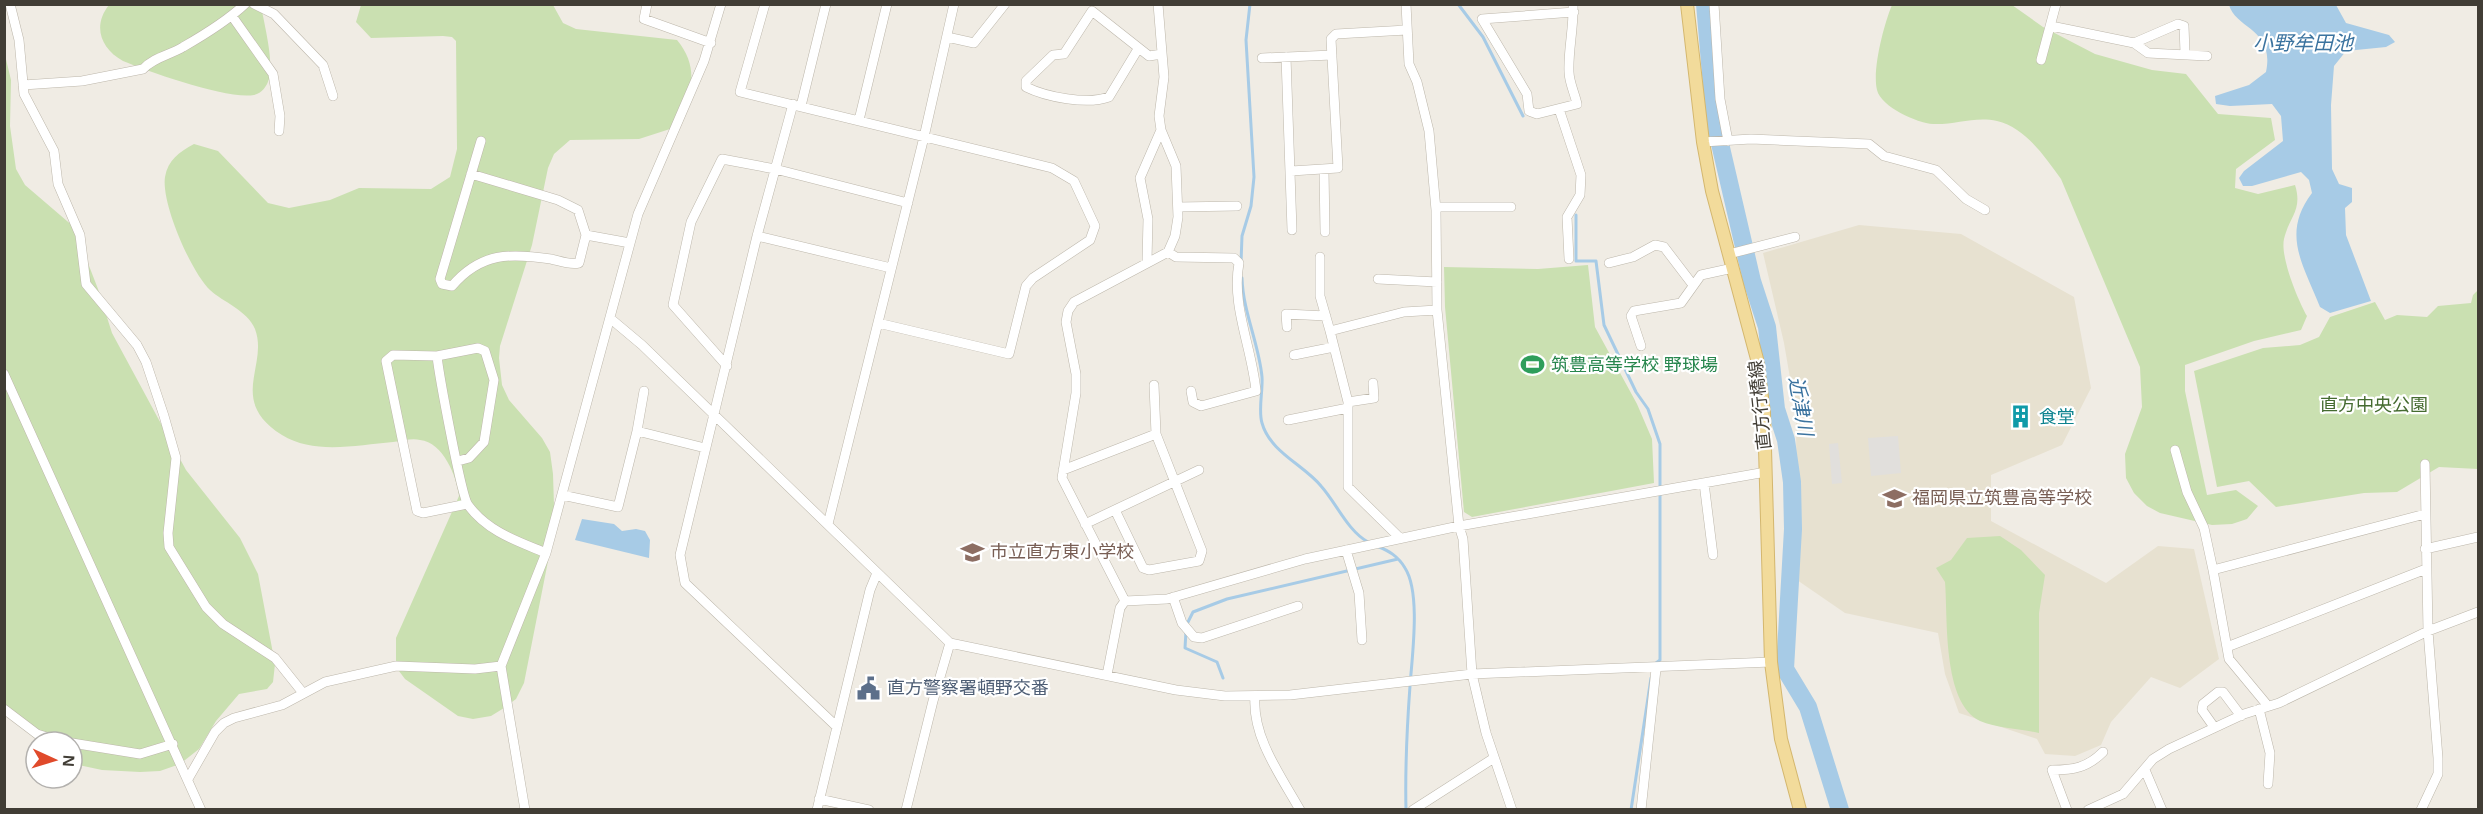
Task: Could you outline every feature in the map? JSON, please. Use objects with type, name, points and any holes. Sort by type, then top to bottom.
[{"type":"main road","name":"直方行橋線","points":[[1687,4],[1703,142],[1712,191],[1757,359],[1764,412],[1771,662],[1780,739],[1800,810]]},
{"type":"street","points":[[10,4],[19,40],[24,94],[54,151],[58,184],[80,235],[86,284],[136,345],[146,362],[164,416],[176,458],[168,532],[169,547],[206,607],[223,624],[275,658],[303,693]]},
{"type":"street","points":[[23,85],[82,81],[143,69],[149,62],[183,47],[232,16],[245,4]]},
{"type":"street","points":[[254,4],[274,14],[323,65],[333,96]]},
{"type":"street","points":[[647,4],[644,20],[711,43]]},
{"type":"street","points":[[525,810],[501,666],[546,553],[638,214],[711,43],[721,4]]},
{"type":"street","points":[[765,4],[740,92],[1052,168],[1074,181],[1095,225],[1094,234],[1090,240],[1033,278],[1026,286],[1009,354],[878,322]]},
{"type":"street","points":[[826,4],[797,105],[775,169],[680,555],[686,583],[836,726]]},
{"type":"street","points":[[859,120],[887,4]]},
{"type":"street","points":[[828,524],[924,137],[954,4]]},
{"type":"street","points":[[946,37],[974,43],[1005,4]]},
{"type":"street","points":[[1158,4],[1164,77],[1159,116],[1161,130],[1176,166],[1178,207],[1175,236],[1167,252],[1085,294],[1074,302],[1068,311],[1066,322],[1076,374],[1076,393],[1062,478],[1125,601],[1131,603],[1143,599],[1173,597],[1346,550],[1459,525],[1766,472]]},
{"type":"street","points":[[1406,4],[1409,64],[1417,82],[1429,131],[1436,207],[1437,310],[1459,525],[1463,539],[1472,674],[1494,758],[1512,810]]},
{"type":"street","points":[[1714,4],[1720,99],[1727,141]]},
{"type":"street","points":[[2041,60],[2056,4]]},
{"type":"street","points":[[1574,8],[1569,73],[1577,104],[1537,114],[1529,111],[1527,94],[1482,20],[1574,8]]},
{"type":"street","points":[[1138,49],[1109,97],[1104,99],[1087,102],[1026,87],[1026,81],[1053,55],[1064,54],[1092,11],[1149,56],[1162,54]]},
{"type":"street","points":[[232,16],[273,74],[280,116],[279,131]]},
{"type":"street","points":[[2134,43],[2178,24],[2184,26],[2185,53]]},
{"type":"street","points":[[2050,26],[2134,43],[2148,53],[2171,56],[2185,53],[2207,56]]},
{"type":"street","points":[[1291,171],[1338,168],[1331,39],[1336,34],[1407,30]]},
{"type":"street","points":[[1262,58],[1332,55]]},
{"type":"street","points":[[1286,57],[1292,230]]},
{"type":"street","points":[[1559,109],[1581,175],[1580,195],[1567,217],[1569,259]]},
{"type":"street","points":[[1147,261],[1148,219],[1140,178],[1161,130]]},
{"type":"street","points":[[471,174],[558,200],[578,210],[586,235],[579,263],[508,255],[490,257],[463,273],[452,286],[446,287],[440,279],[471,174],[481,141]]},
{"type":"street","points":[[1703,142],[1869,144],[1884,156],[1936,170],[1966,199],[1985,210]]},
{"type":"street","points":[[727,366],[673,304],[691,222],[722,159],[775,169],[908,203]]},
{"type":"street","points":[[1324,170],[1325,232]]},
{"type":"street","points":[[1178,207],[1237,206]]},
{"type":"street","points":[[1436,207],[1511,207]]},
{"type":"street","points":[[586,235],[630,243]]},
{"type":"street","points":[[758,236],[891,268]]},
{"type":"street","points":[[1729,254],[1795,237]]},
{"type":"street","points":[[1609,263],[1633,257],[1655,245],[1664,247],[1694,285]]},
{"type":"street","points":[[1167,252],[1176,257],[1234,258],[1239,263],[1235,284],[1254,368],[1256,391],[1201,405],[1193,402],[1191,391]]},
{"type":"street","points":[[1320,257],[1320,296],[1348,405],[1348,487],[1400,538]]},
{"type":"street","points":[[1641,346],[1631,316],[1634,311],[1681,303],[1701,275],[1733,268]]},
{"type":"street","points":[[1377,279],[1437,282]]},
{"type":"street","points":[[1330,331],[1404,312],[1437,310]]},
{"type":"street","points":[[1287,327],[1286,314],[1326,316]]},
{"type":"street","points":[[611,319],[715,414],[950,643],[1176,690],[1255,697],[1472,674],[1656,669],[1771,662]]},
{"type":"street","points":[[1294,355],[1334,346]]},
{"type":"street","points":[[458,462],[469,458],[484,442],[494,380],[485,351],[478,348],[437,356],[393,355],[386,361],[417,511],[423,513],[467,504]]},
{"type":"street","points":[[437,356],[467,504],[484,522],[506,537],[546,553]]},
{"type":"street","points":[[4,374],[201,810]]},
{"type":"street","points":[[1288,420],[1374,398],[1373,383]]},
{"type":"street","points":[[1115,510],[1143,568],[1149,570],[1199,561],[1202,551],[1173,484],[1156,434],[1154,385]]},
{"type":"street","points":[[562,495],[618,507],[637,431],[644,391]]},
{"type":"street","points":[[637,431],[705,448]]},
{"type":"street","points":[[1063,470],[1156,434]]},
{"type":"street","points":[[2175,450],[2187,492],[2204,528],[2229,659],[2264,707],[2270,753],[2268,784]]},
{"type":"street","points":[[2421,810],[2438,774],[2428,631],[2425,465]]},
{"type":"street","points":[[1085,524],[1199,470]]},
{"type":"street","points":[[1704,483],[1713,555]]},
{"type":"street","points":[[2213,570],[2425,514]]},
{"type":"street","points":[[2425,549],[2478,537]]},
{"type":"street","points":[[1346,550],[1359,593],[1362,640]]},
{"type":"street","points":[[2227,647],[2426,569]]},
{"type":"street","points":[[817,810],[870,590],[877,573]]},
{"type":"street","points":[[1173,597],[1182,623],[1194,637],[1202,638],[1298,606]]},
{"type":"street","points":[[1107,675],[1120,608],[1125,601]]},
{"type":"street","points":[[2088,810],[2123,794],[2153,759],[2169,749],[2428,631],[2478,612]]},
{"type":"street","points":[[906,810],[950,643]]},
{"type":"street","points":[[188,779],[215,732],[224,723],[234,717],[282,705],[325,682],[352,674],[396,666],[475,669],[501,666]]},
{"type":"street","points":[[1641,810],[1656,669]]},
{"type":"street","points":[[2214,727],[2202,710],[2203,704],[2218,692],[2223,692],[2241,716]]},
{"type":"street","points":[[1255,697],[1254,707],[1265,747],[1300,810]]},
{"type":"street","points":[[4,709],[32,730]]},
{"type":"street","points":[[84,745],[140,754],[173,744]]},
{"type":"street","points":[[2067,810],[2052,770],[2075,770],[2092,763],[2103,752]]},
{"type":"street","points":[[1413,810],[1494,758]]},
{"type":"street","points":[[2145,770],[2160,800],[2162,810]]},
{"type":"street","points":[[819,799],[869,810]]},
{"type":"shaded area","name":"福岡県立筑豊高等学校","points":[[1859,225],[1961,234],[2074,297],[2091,388],[2062,445],[1991,475],[1991,521],[2106,583],[2158,546],[2194,549],[2219,659],[2180,688],[2151,677],[2111,722],[2101,745],[2075,756],[2045,754],[2037,739],[1959,713],[1945,674],[1938,633],[1845,613],[1797,580],[1796,413],[1784,343],[1763,253]]},
{"type":"shaded area","points":[[1898,436],[1901,473],[1871,476],[1868,438]]},
{"type":"shaded area","points":[[1838,443],[1842,483],[1832,484],[1829,444]]},
{"type":"green space","points":[[109,5],[261,5],[270,62],[267,84],[262,91],[254,95],[226,93],[189,84],[123,61],[109,50],[101,36],[101,21]]},
{"type":"green space","points":[[361,5],[553,5],[563,23],[576,29],[677,40],[689,62],[691,85],[688,96],[670,129],[639,139],[570,140],[554,154],[548,168],[532,245],[500,346],[499,358],[502,385],[509,400],[542,438],[550,452],[554,506],[550,551],[524,683],[516,699],[491,716],[473,719],[458,716],[405,679],[396,667],[396,638],[459,496],[452,470],[436,447],[428,442],[410,439],[322,447],[294,441],[266,422],[257,409],[253,396],[258,343],[255,329],[247,317],[210,290],[202,281],[179,237],[165,189],[166,171],[172,161],[179,153],[194,144],[218,151],[268,203],[289,208],[330,200],[359,188],[431,189],[450,177],[457,149],[456,41],[452,37],[443,36],[371,38],[356,22]]},
{"type":"green space","points":[[1892,5],[2012,5],[2043,27],[2095,54],[2152,70],[2186,74],[2218,114],[2271,118],[2275,140],[2236,169],[2235,188],[2258,194],[2295,185],[2296,207],[2286,231],[2283,247],[2291,278],[2307,316],[2301,330],[2254,341],[2185,365],[2185,391],[2207,495],[2236,490],[2258,506],[2247,519],[2232,524],[2212,525],[2160,513],[2147,506],[2134,493],[2126,478],[2125,454],[2142,407],[2140,367],[2061,179],[2034,144],[2007,125],[1989,120],[1926,123],[1901,113],[1885,102],[1877,90],[1876,71],[1882,35]]},
{"type":"green space","points":[[4,51],[11,80],[10,126],[16,169],[25,185],[74,227],[112,333],[186,470],[240,538],[258,574],[275,664],[273,682],[267,689],[239,694],[216,721],[199,749],[180,764],[160,771],[102,770],[84,766],[84,730],[24,730],[5,715]]},
{"type":"green space","name":"筑豊高等学校 野球場","points":[[1588,265],[1595,327],[1637,404],[1652,439],[1654,483],[1472,517],[1464,512],[1445,307],[1444,267],[1538,269]]},
{"type":"green space","name":"直方中央公園","points":[[2478,290],[2478,469],[2439,467],[2397,492],[2364,493],[2276,507],[2249,481],[2217,487],[2194,371],[2263,348],[2300,345],[2319,337],[2330,317],[2375,302],[2385,320],[2397,315],[2427,317],[2438,306],[2471,303],[2473,295]]},
{"type":"green space","points":[[2000,536],[2021,550],[2045,575],[2039,613],[2039,733],[1980,721],[1968,711],[1959,697],[1953,679],[1947,637],[1945,582],[1936,568],[1951,560],[1967,538]]},
{"type":"water","name":"小野牟田池","points":[[2229,5],[2336,5],[2346,23],[2389,35],[2395,42],[2386,47],[2346,51],[2334,66],[2331,105],[2332,169],[2339,184],[2352,188],[2352,202],[2345,208],[2346,235],[2371,301],[2330,313],[2320,307],[2302,263],[2296,236],[2303,208],[2312,193],[2309,180],[2301,172],[2252,186],[2243,186],[2239,178],[2244,171],[2283,141],[2281,116],[2272,104],[2230,106],[2216,104],[2215,96],[2249,85],[2266,72],[2265,47],[2254,31],[2233,13]]},
{"type":"water","points":[[582,519],[614,524],[622,531],[636,529],[645,531],[650,540],[649,558],[575,540]]},
{"type":"waterway","points":[[1241,263],[1242,236],[1251,206],[1254,177],[1246,40],[1250,4]]},
{"type":"waterway","points":[[1458,4],[1483,37],[1523,116]]},
{"type":"waterway","name":"近津川","points":[[1705,4],[1715,122],[1752,281],[1767,327],[1776,409],[1786,440],[1792,482],[1793,529],[1785,669],[1808,707],[1840,810]]},
{"type":"waterway","points":[[1576,215],[1576,261],[1596,261],[1604,325],[1636,392],[1648,409],[1660,444],[1660,660],[1656,663]]},
{"type":"waterway","points":[[1242,278],[1245,303],[1260,365],[1261,418],[1266,433],[1280,450],[1314,478],[1348,524],[1368,542]]},
{"type":"waterway","points":[[1377,546],[1393,554],[1399,560],[1410,579],[1413,593],[1414,625],[1407,732],[1406,810]]},
{"type":"waterway","points":[[1187,624],[1193,612],[1227,599],[1398,559]]},
{"type":"waterway","points":[[1186,631],[1185,648],[1217,662],[1223,678]]},
{"type":"waterway","points":[[1631,810],[1651,678]]},
{"type":"place","name":"筑豊高等学校 野球場","points":[[1533,365]]},
{"type":"place","name":"食堂","points":[[2021,417]]},
{"type":"place","name":"福岡県立筑豊高等学校","points":[[1894,498]]},
{"type":"place","name":"市立直方東小学校","points":[[972,552]]},
{"type":"place","name":"直方警察署頓野交番","points":[[869,688]]}]
